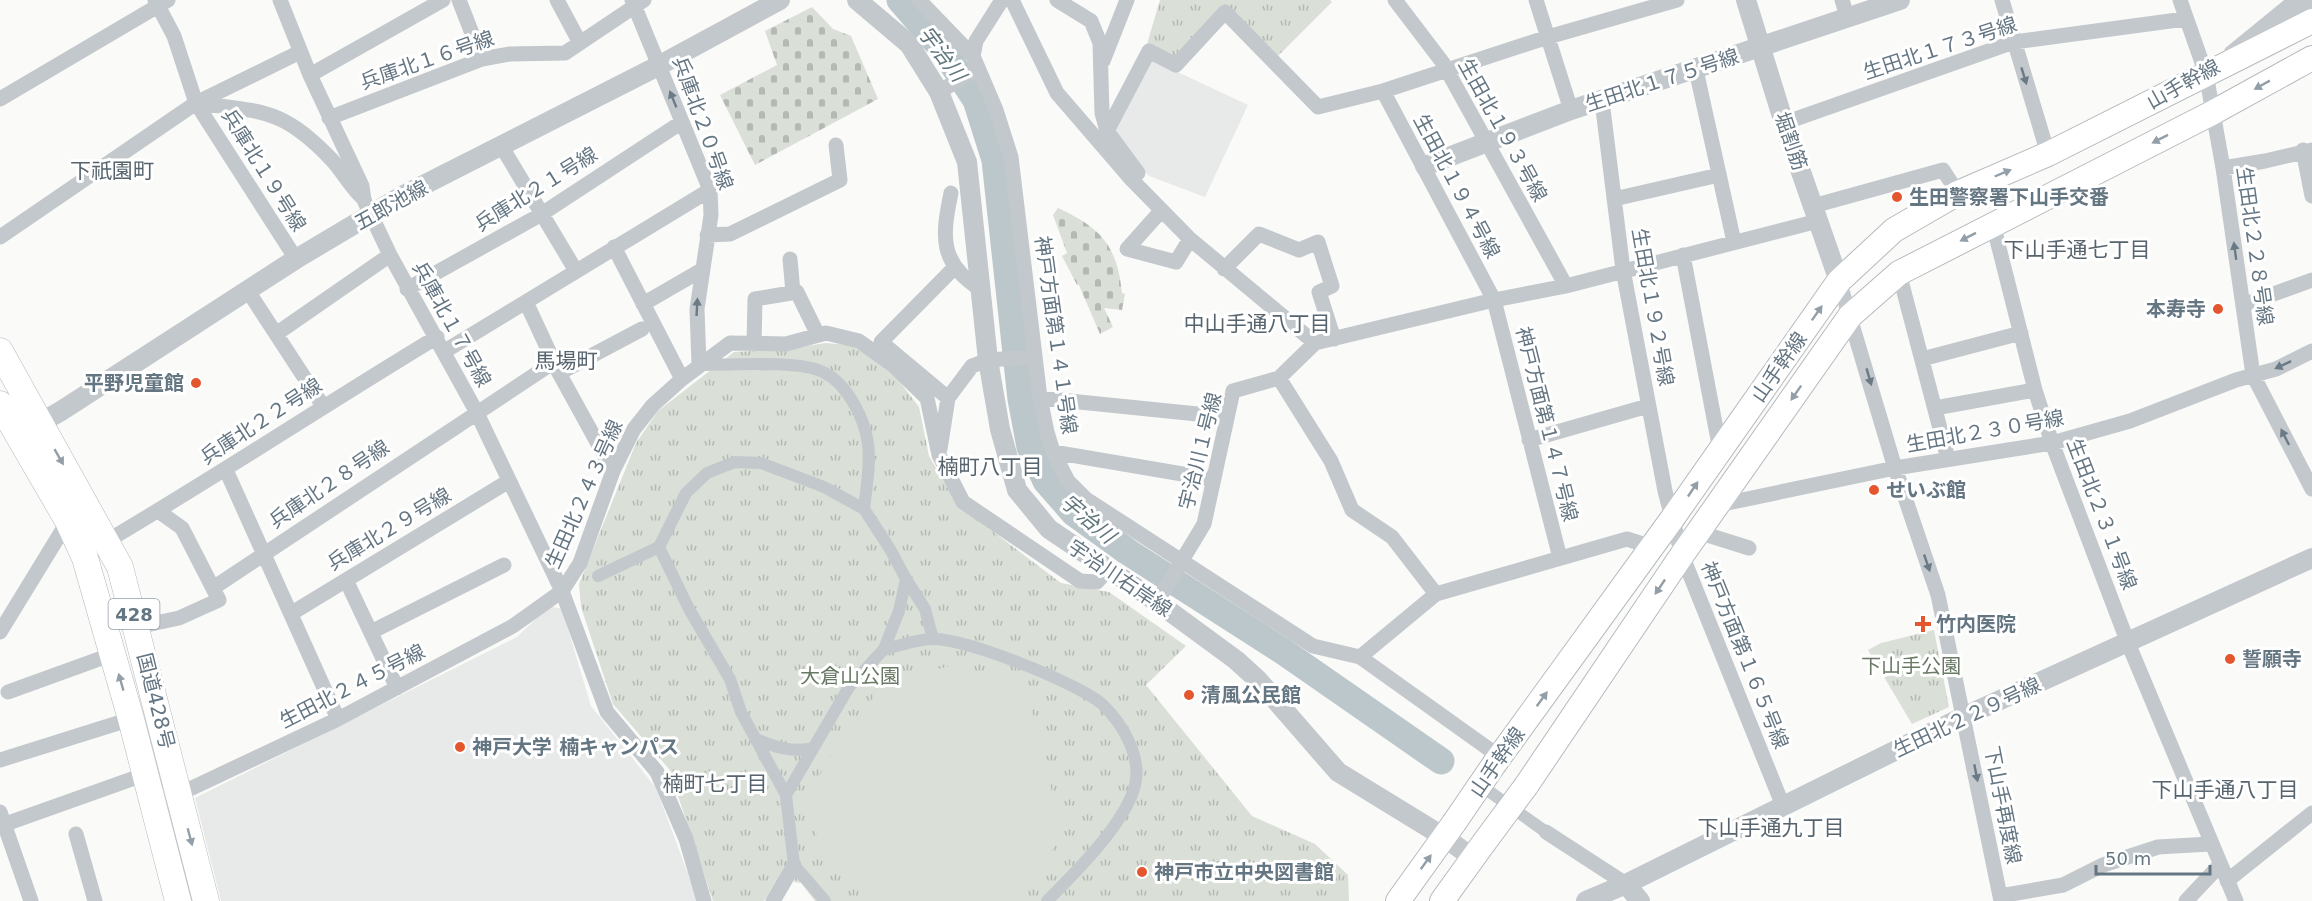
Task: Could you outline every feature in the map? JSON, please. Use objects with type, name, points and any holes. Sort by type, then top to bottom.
[{"type":"highway","name":"国道428号","points":[[0,351],[108,541],[120,567],[206,901]]},
{"type":"highway","name":"国道428号","points":[[0,404],[68,520],[86,558],[131,718],[178,901]]},
{"type":"main road","name":"山手幹線","points":[[1398,901],[1672,519],[1839,281],[1894,230],[1958,193],[2048,154],[2206,74],[2304,10]]},
{"type":"main road","name":"山手幹線","points":[[1442,901],[1526,786],[1682,555],[1850,316],[1899,273],[2312,58]]},
{"type":"street","name":"兵庫北１７号線","points":[[280,0],[300,52],[362,186],[368,207],[390,255],[407,289],[445,351],[476,411],[561,591],[607,712],[657,772],[686,838],[704,901]]},
{"type":"street","points":[[310,75],[443,0]]},
{"type":"street","points":[[459,0],[482,59]]},
{"type":"street","points":[[557,0],[580,43]]},
{"type":"street","name":"宇治川右岸線","points":[[857,0],[909,44],[946,87],[967,162],[980,289],[997,360],[1000,429],[1017,490],[1049,529],[1107,570],[1162,595],[1212,642],[1258,680],[1338,772],[1449,830],[1478,851]]},
{"type":"street","name":"神戸方面第１４１号線","points":[[919,0],[975,65],[1011,157],[1032,357],[1053,452],[1068,481],[1086,499],[1182,565],[1313,646],[1360,657]]},
{"type":"street","points":[[946,87],[975,65],[976,41],[1002,0]]},
{"type":"street","points":[[1012,0],[1057,93],[1132,180],[1190,239],[1315,343]]},
{"type":"street","points":[[1057,0],[1091,21],[1100,43],[1102,113],[1107,131],[1139,174],[1132,180]]},
{"type":"street","points":[[1101,65],[1127,0]]},
{"type":"street","name":"生田北１９３号線","points":[[1395,0],[1443,63],[1566,286]]},
{"type":"street","points":[[1536,0],[1571,110]]},
{"type":"street","points":[[1107,131],[1149,51],[1176,65],[1225,12],[1318,107],[1383,92],[1548,37],[1677,0]]},
{"type":"street","name":"堀割筋","points":[[1746,0],[1784,123],[1839,281]]},
{"type":"street","points":[[1842,0],[1848,19]]},
{"type":"street","name":"生田北１７５号線","points":[[1425,166],[1485,141],[1571,110],[1900,0]]},
{"type":"street","points":[[2002,0],[2048,154]]},
{"type":"street","name":"生田北２２８号線","points":[[2180,0],[2206,74],[2223,168],[2253,375],[2306,463],[2312,489]]},
{"type":"street","points":[[0,99],[160,2]]},
{"type":"street","name":"兵庫北１９号線","points":[[160,2],[196,103],[296,259]]},
{"type":"street","name":"兵庫北１６号線","points":[[329,118],[482,59],[510,54],[565,53],[637,2]]},
{"type":"street","name":"兵庫北２０号線","points":[[637,2],[710,190],[711,215],[700,271],[696,309],[699,365]]},
{"type":"street","name":"五郎池線","points":[[18,436],[248,291],[368,207],[502,147],[660,65],[769,2]]},
{"type":"street","name":"生田北１７３号線","points":[[1784,123],[2014,42],[2185,19]]},
{"type":"street","points":[[0,237],[196,103],[300,52]]},
{"type":"street","points":[[1696,70],[1734,242]]},
{"type":"street","name":"生田北１９４号線","points":[[1383,92],[1425,166],[1494,300]]},
{"type":"street","name":"生田北１９２号線","points":[[1602,101],[1623,270],[1672,519]]},
{"type":"street","points":[[196,103],[265,112],[287,120],[304,132],[320,148],[368,207]]},
{"type":"street","name":"兵庫北２１号線","points":[[407,289],[540,215],[682,122]]},
{"type":"street","points":[[707,235],[730,234],[840,180],[836,145]]},
{"type":"street","points":[[502,147],[540,215],[576,271]]},
{"type":"street","points":[[2223,168],[2265,162],[2307,150],[2312,196]]},
{"type":"street","points":[[1436,594],[1392,537],[1352,510],[1331,461],[1280,378],[1315,343],[1494,300],[1566,286],[1734,242],[1943,170],[1958,193]]},
{"type":"street","points":[[1614,199],[1719,176]]},
{"type":"street","points":[[445,351],[710,190]]},
{"type":"street","points":[[951,193],[945,237],[947,253],[965,279],[980,289]]},
{"type":"street","points":[[1161,211],[1127,249],[1176,262],[1190,239]]},
{"type":"street","name":"生田北２３１号線","points":[[1993,224],[2035,390],[2052,443],[2128,643],[2210,844],[2236,901]]},
{"type":"street","points":[[1224,269],[1259,234],[1299,250],[1318,242],[1332,286],[1319,292],[1334,339]]},
{"type":"street","points":[[614,247],[682,379]]},
{"type":"street","points":[[276,334],[390,255]]},
{"type":"street","points":[[1683,255],[1720,450]]},
{"type":"street","points":[[790,259],[792,293]]},
{"type":"street","points":[[948,398],[881,342],[955,267]]},
{"type":"street","points":[[643,304],[700,271]]},
{"type":"street","points":[[1899,273],[1948,459]]},
{"type":"street","points":[[2243,305],[2312,280]]},
{"type":"street","name":"下山手再度線","points":[[1839,281],[1895,468],[1938,596],[1965,716],[2000,899]]},
{"type":"street","points":[[248,291],[323,406]]},
{"type":"street","points":[[754,344],[755,299],[797,292],[818,335],[826,333],[859,341],[894,366],[927,398],[939,455],[963,502],[1080,582],[1097,582],[1107,570]]},
{"type":"street","name":"神戸方面第１４７号線","points":[[1494,300],[1560,558]]},
{"type":"street","points":[[526,302],[557,368],[613,471]]},
{"type":"street","name":"兵庫北２８号線","points":[[137,627],[179,618],[219,600],[213,588],[476,411],[557,368],[642,329]]},
{"type":"street","points":[[1922,359],[2021,333]]},
{"type":"street","name":"生田北２４３号線","points":[[561,591],[580,563],[613,471],[634,429],[653,405],[699,365],[730,344],[786,344],[818,335]]},
{"type":"street","name":"兵庫北２２号線","points":[[108,541],[226,470],[323,406],[437,337]]},
{"type":"street","name":"生田北２３０号線","points":[[1718,505],[1895,468],[2052,443],[2130,421],[2253,375],[2276,369],[2312,351]]},
{"type":"street","points":[[939,455],[948,398],[972,366],[997,360],[1032,357]]},
{"type":"street","points":[[699,365],[781,365],[822,371],[840,385],[859,413],[868,445],[864,509]]},
{"type":"street","name":"宇治川１号線","points":[[1162,595],[1182,565],[1204,524],[1233,391],[1280,378]]},
{"type":"street","points":[[1935,408],[2035,390]]},
{"type":"street","points":[[1040,398],[1227,417]]},
{"type":"street","points":[[1529,440],[1648,406]]},
{"type":"street","points":[[1053,452],[1212,479]]},
{"type":"street","points":[[598,576],[659,547],[686,493],[707,473],[735,462],[761,463],[824,487],[864,509],[925,609],[933,639]]},
{"type":"street","points":[[226,470],[339,718]]},
{"type":"street","name":"兵庫北２９号線","points":[[292,613],[509,481]]},
{"type":"street","points":[[158,511],[182,528],[213,588]]},
{"type":"street","name":"神戸方面第１６５号線","points":[[1672,519],[1682,555],[1783,806]]},
{"type":"street","points":[[0,632],[68,520]]},
{"type":"street","points":[[1698,532],[1749,548]]},
{"type":"street","points":[[1497,760],[1360,657],[1436,594],[1627,539],[1652,547]]},
{"type":"street","points":[[659,547],[689,609],[730,679],[741,712],[786,795],[794,865],[825,901]]},
{"type":"street","name":"生田北２２９号線","points":[[1586,901],[1626,885],[1965,716],[2312,558]]},
{"type":"street","points":[[371,632],[504,565]]},
{"type":"street","points":[[786,795],[849,687],[884,649],[899,611],[906,579]]},
{"type":"street","points":[[346,580],[397,688]]},
{"type":"street","name":"生田北２４５号線","points":[[1,821],[149,786],[178,792],[339,718],[397,688],[513,626],[561,591]]},
{"type":"street","points":[[884,649],[933,639],[960,642],[1039,669],[1100,703],[1123,728],[1133,755],[1135,785],[1120,814],[1084,863],[1047,901]]},
{"type":"street","points":[[8,692],[113,654]]},
{"type":"street","points":[[0,760],[131,718]]},
{"type":"street","points":[[756,739],[779,748],[804,750],[813,748]]},
{"type":"street","points":[[1471,779],[1626,885],[1640,901]]},
{"type":"street","points":[[2226,881],[2312,813]]},
{"type":"street","points":[[1,821],[31,901]]},
{"type":"street","points":[[76,834],[95,901]]},
{"type":"street","points":[[2000,899],[2063,885],[2103,865],[2158,848],[2210,844]]},
{"type":"street","points":[[773,901],[794,865]]},
{"type":"street","points":[[2186,901],[2220,866]]},
{"type":"shaded area","points":[[1150,59],[1248,105],[1205,197],[1149,176],[1113,131]]},
{"type":"shaded area","name":"神戸大学 楠キャンパス","points":[[549,606],[562,609],[591,706],[656,788],[698,901],[221,901],[195,798],[517,637]]},
{"type":"green space","points":[[1160,0],[1330,0],[1332,2],[1277,57],[1225,5],[1175,59],[1147,44]]},
{"type":"green space","points":[[812,7],[833,29],[851,36],[878,99],[755,165],[720,95],[777,65],[765,31]]},
{"type":"green space","points":[[1058,208],[1096,231],[1111,250],[1116,262],[1122,293],[1125,294],[1122,310],[1104,308],[1113,327],[1100,334],[1079,285],[1062,256],[1067,253],[1053,215]]},
{"type":"green space","name":"大倉山公園","points":[[825,343],[850,345],[877,360],[900,382],[919,407],[929,456],[958,505],[1061,583],[1109,592],[1186,646],[1146,685],[1252,816],[1315,844],[1348,875],[1349,901],[815,901],[801,883],[794,882],[795,873],[784,867],[764,901],[713,901],[669,769],[613,704],[581,607],[579,584],[636,443],[658,411],[734,352],[789,349]]},
{"type":"green space","name":"下山手公園","points":[[1934,630],[1949,707],[1912,724],[1868,650],[1881,643]]},
{"type":"green space","points":[[954,665],[1019,686],[1031,706],[1061,828],[1048,859],[1016,895],[1007,901],[878,901],[841,877],[823,853],[811,817],[812,795],[824,766],[877,692],[887,682]]},
{"type":"waterway","name":"宇治川","points":[[900,0],[944,51],[976,100],[995,160],[1021,399],[1030,447],[1046,481],[1074,513],[1128,552],[1284,652],[1441,761]]},
{"type":"place","name":"生田警察署下山手交番","points":[[1897,197]]},
{"type":"place","name":"本寿寺","points":[[2218,309]]},
{"type":"place","name":"平野児童館","points":[[196,383]]},
{"type":"place","name":"せいぶ館","points":[[1874,490]]},
{"type":"place","name":"竹内医院","points":[[1923,624]]},
{"type":"place","name":"誓願寺","points":[[2230,659]]},
{"type":"place","name":"清風公民館","points":[[1189,695]]},
{"type":"place","name":"神戸大学 楠キャンパス","points":[[460,747]]},
{"type":"place","name":"神戸市立中央図書館","points":[[1142,872]]},
{"type":"district","name":"下祇園町","points":[[112,171]]},
{"type":"district","name":"下山手通七丁目","points":[[2077,250]]},
{"type":"district","name":"中山手通八丁目","points":[[1257,324]]},
{"type":"district","name":"馬場町","points":[[566,361]]},
{"type":"district","name":"楠町八丁目","points":[[990,467]]},
{"type":"district","name":"楠町七丁目","points":[[715,784]]},
{"type":"district","name":"下山手通八丁目","points":[[2225,790]]},
{"type":"district","name":"下山手通九丁目","points":[[1771,828]]}]
